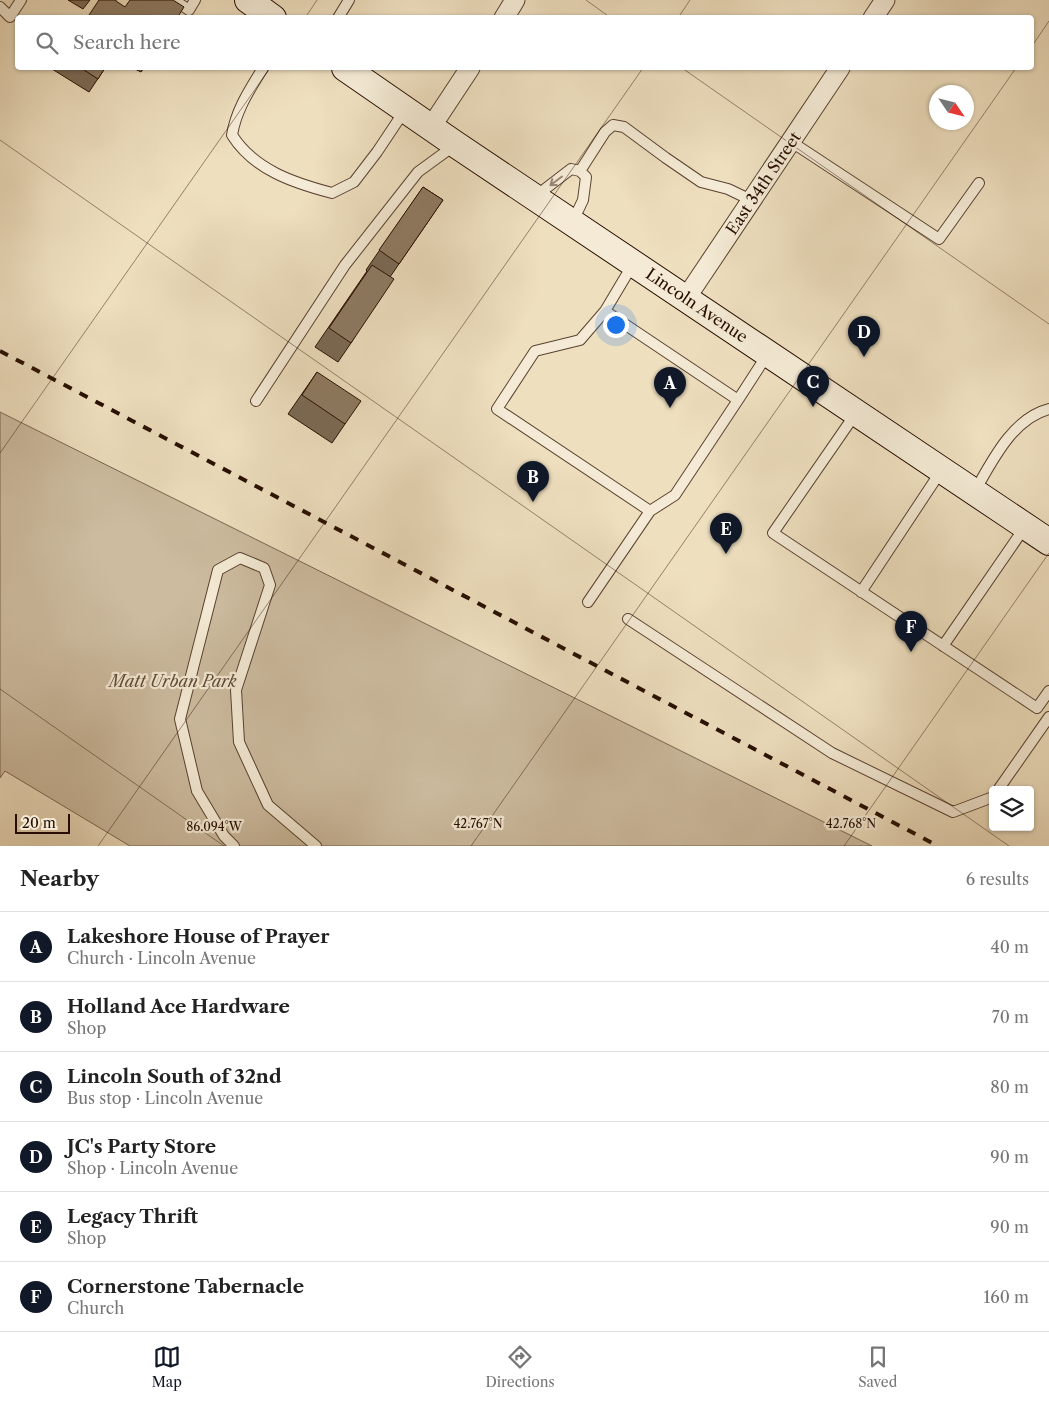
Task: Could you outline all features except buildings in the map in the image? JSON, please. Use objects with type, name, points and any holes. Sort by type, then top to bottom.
[{"type":"main road","points":[[248,0],[269,15]]},
{"type":"main road","name":"Lincoln Avenue","points":[[348,70],[455,144],[1049,542]]},
{"type":"street","points":[[506,15],[515,0]]},
{"type":"street","points":[[875,15],[885,0]]},
{"type":"street","points":[[431,127],[469,70]]},
{"type":"street","name":"East 34th Street","points":[[686,298],[839,70]]},
{"type":"lane","points":[[0,7],[10,17],[21,0]]},
{"type":"lane","points":[[174,0],[189,10],[195,0]]},
{"type":"lane","points":[[340,15],[349,0]]},
{"type":"lane","points":[[262,70],[243,102],[234,123],[232,135],[239,147],[274,174],[309,187],[332,193],[354,182],[378,152],[405,109]]},
{"type":"lane","points":[[580,171],[604,132],[613,125],[624,127],[701,182],[728,190],[751,200]]},
{"type":"lane","points":[[790,141],[939,239],[979,183]]},
{"type":"lane","points":[[256,401],[351,258],[418,172],[455,144]]},
{"type":"lane","points":[[534,197],[571,169],[580,171],[586,177],[583,200],[572,222]]},
{"type":"lane","points":[[634,263],[605,311],[580,340],[535,351],[497,409],[650,512]]},
{"type":"lane","points":[[605,311],[738,400]]},
{"type":"lane","points":[[588,602],[650,512],[675,495],[768,354]]},
{"type":"lane","points":[[975,492],[988,468],[1009,438],[1028,418],[1049,408]]},
{"type":"lane","points":[[856,412],[773,533],[1049,717],[1001,786]]},
{"type":"lane","points":[[861,592],[942,470]]},
{"type":"lane","points":[[943,646],[1025,526]]},
{"type":"lane","points":[[234,846],[224,836],[197,791],[180,719],[218,570],[240,558],[264,568],[270,585],[236,690],[239,742],[268,805],[316,846]]},
{"type":"lane","points":[[628,619],[832,753],[953,812],[989,798]]},
{"type":"lane","points":[[1037,708],[1049,691]]},
{"type":"green space","name":"Matt Urban Park","points":[[0,412],[872,846],[130,846],[5,771],[0,778]]},
{"type":"railway","points":[[0,351],[938,846]]},
{"type":"place","name":"JC's Party Store","points":[[864,357]]},
{"type":"place","name":"Lincoln South of 32nd","points":[[813,407]]},
{"type":"place","name":"Lakeshore House of Prayer","points":[[670,408]]},
{"type":"place","name":"Holland Ace Hardware","points":[[533,502]]},
{"type":"place","name":"Legacy Thrift","points":[[726,554]]},
{"type":"place","name":"Cornerstone Tabernacle","points":[[911,652]]}]
